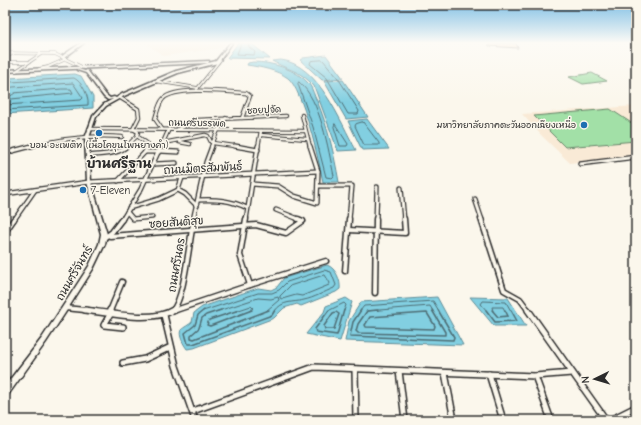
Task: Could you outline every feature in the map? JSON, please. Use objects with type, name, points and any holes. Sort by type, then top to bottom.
[{"type":"main road","points":[[5,72],[204,63]]},
{"type":"main road","name":"ถนนศรีจันทร์","points":[[5,392],[44,340],[65,308],[90,267],[104,238],[89,182],[88,138],[89,129],[94,117],[99,110],[121,96],[177,72],[212,63]]},
{"type":"main road","points":[[169,64],[180,67],[177,72]]},
{"type":"main road","points":[[74,69],[88,73],[104,67]]},
{"type":"main road","points":[[84,68],[105,96],[111,98],[121,96]]},
{"type":"main road","points":[[5,72],[51,70]]},
{"type":"main road","points":[[99,110],[105,96]]},
{"type":"street","points":[[16,71],[27,63]]},
{"type":"street","points":[[35,70],[48,67],[55,63]]},
{"type":"street","points":[[75,63],[84,68]]},
{"type":"street","points":[[162,129],[155,121],[164,98],[198,89],[218,63]]},
{"type":"street","points":[[74,69],[80,65]]},
{"type":"street","points":[[206,65],[214,68]]},
{"type":"street","points":[[154,81],[198,89],[248,94],[250,98],[242,118]]},
{"type":"street","points":[[118,181],[145,152],[148,144],[137,136],[138,132],[133,130],[139,117],[138,109],[121,96]]},
{"type":"street","points":[[252,184],[278,186],[294,196],[317,203],[318,171],[307,139],[302,115]]},
{"type":"street","name":"ซอยปูจัด","points":[[177,130],[197,120],[286,116]]},
{"type":"street","name":"ถนนศรีนคร","points":[[172,311],[176,307],[181,292],[206,162],[218,130],[226,118]]},
{"type":"street","name":"ถนนศรีบรรพด","points":[[89,129],[218,130],[261,133],[305,131]]},
{"type":"street","points":[[110,236],[128,210],[146,179],[169,129]]},
{"type":"street","points":[[250,285],[240,258],[244,226],[261,133],[307,139]]},
{"type":"street","points":[[178,142],[187,138],[205,135],[208,136],[211,142],[258,150]]},
{"type":"street","points":[[5,153],[28,149],[57,140],[104,136],[122,137]]},
{"type":"street","points":[[88,156],[121,150],[137,136]]},
{"type":"street","points":[[163,143],[178,142],[190,144]]},
{"type":"street","points":[[145,152],[178,152]]},
{"type":"street","points":[[580,164],[636,157]]},
{"type":"street","points":[[154,164],[176,163]]},
{"type":"street","name":"ถนนมิตรสัมพันธ์","points":[[5,194],[89,182],[318,171]]},
{"type":"street","points":[[128,210],[158,200],[178,190],[182,178]]},
{"type":"street","points":[[318,186],[352,186],[345,271]]},
{"type":"street","points":[[375,293],[377,187]]},
{"type":"street","points":[[349,230],[405,233],[401,188]]},
{"type":"street","points":[[5,232],[34,190]]},
{"type":"street","points":[[178,190],[185,194],[197,206]]},
{"type":"street","points":[[198,200],[217,199],[234,201],[248,208]]},
{"type":"street","points":[[474,199],[504,290],[520,299],[606,420]]},
{"type":"street","points":[[128,210],[133,219],[152,216]]},
{"type":"street","name":"ซอยสันติสุข","points":[[104,238],[110,236],[261,225],[286,233],[303,221],[276,210]]},
{"type":"street","points":[[65,308],[149,317],[164,315],[250,285],[326,261]]},
{"type":"street","points":[[122,282],[104,325],[123,327]]},
{"type":"street","points":[[164,315],[176,366],[195,420]]},
{"type":"street","points":[[123,363],[145,359],[171,347]]},
{"type":"street","points":[[193,411],[314,367],[355,370],[534,376],[572,373]]},
{"type":"street","points":[[355,370],[356,420]]},
{"type":"street","points":[[399,371],[405,420]]},
{"type":"street","points":[[445,373],[454,420]]},
{"type":"street","points":[[489,374],[503,420]]},
{"type":"street","points":[[534,376],[551,420]]},
{"type":"street","points":[[614,420],[614,418],[636,407]]},
{"type":"shaded area","name":"มหาวิทยาลัยภาคตะวันออกเฉียงเหนี่อ","points":[[636,106],[636,155],[570,163],[522,114]]},
{"type":"green space","points":[[592,73],[607,81],[583,84],[569,77]]},
{"type":"green space","points":[[610,109],[636,126],[636,141],[565,147],[534,116]]},
{"type":"water","points":[[248,63],[267,63],[283,67],[291,70],[309,84],[321,111],[333,151],[339,182],[323,182],[310,127],[294,85],[288,78],[279,73],[247,65]]},
{"type":"water","points":[[276,63],[294,64],[306,72],[317,83],[335,110],[356,150],[338,151],[314,86],[298,73]]},
{"type":"water","points":[[303,63],[332,63],[343,78],[322,80]]},
{"type":"water","points":[[75,74],[81,76],[93,97],[93,108],[5,114],[5,82],[8,78]]},
{"type":"water","points":[[343,80],[368,117],[346,119],[324,81]]},
{"type":"water","points":[[367,119],[389,149],[362,150],[348,121]]},
{"type":"water","points":[[327,265],[333,269],[339,279],[340,289],[336,292],[301,306],[297,304],[284,308],[274,318],[194,348],[187,349],[183,343],[180,335],[181,330],[192,322],[194,313],[202,307],[258,288],[271,290],[277,287],[284,278]]},
{"type":"water","points":[[437,297],[463,345],[345,341],[349,321],[361,302]]},
{"type":"water","points":[[470,297],[508,298],[526,326],[494,326]]},
{"type":"water","points":[[346,298],[352,302],[340,341],[306,334],[324,312],[326,306]]},
{"type":"place","name":"มหาวิทยาลัยภาคตะวันออกเฉียงเหนี่อ","points":[[584,125]]},
{"type":"place","name":"บอน อะเพติท (เนื้อโคขุนโพนยางคำ)","points":[[99,133]]},
{"type":"place","name":"7-Eleven","points":[[83,190]]},
{"type":"district","name":"บ้านศรีฐาน","points":[[119,163]]}]
